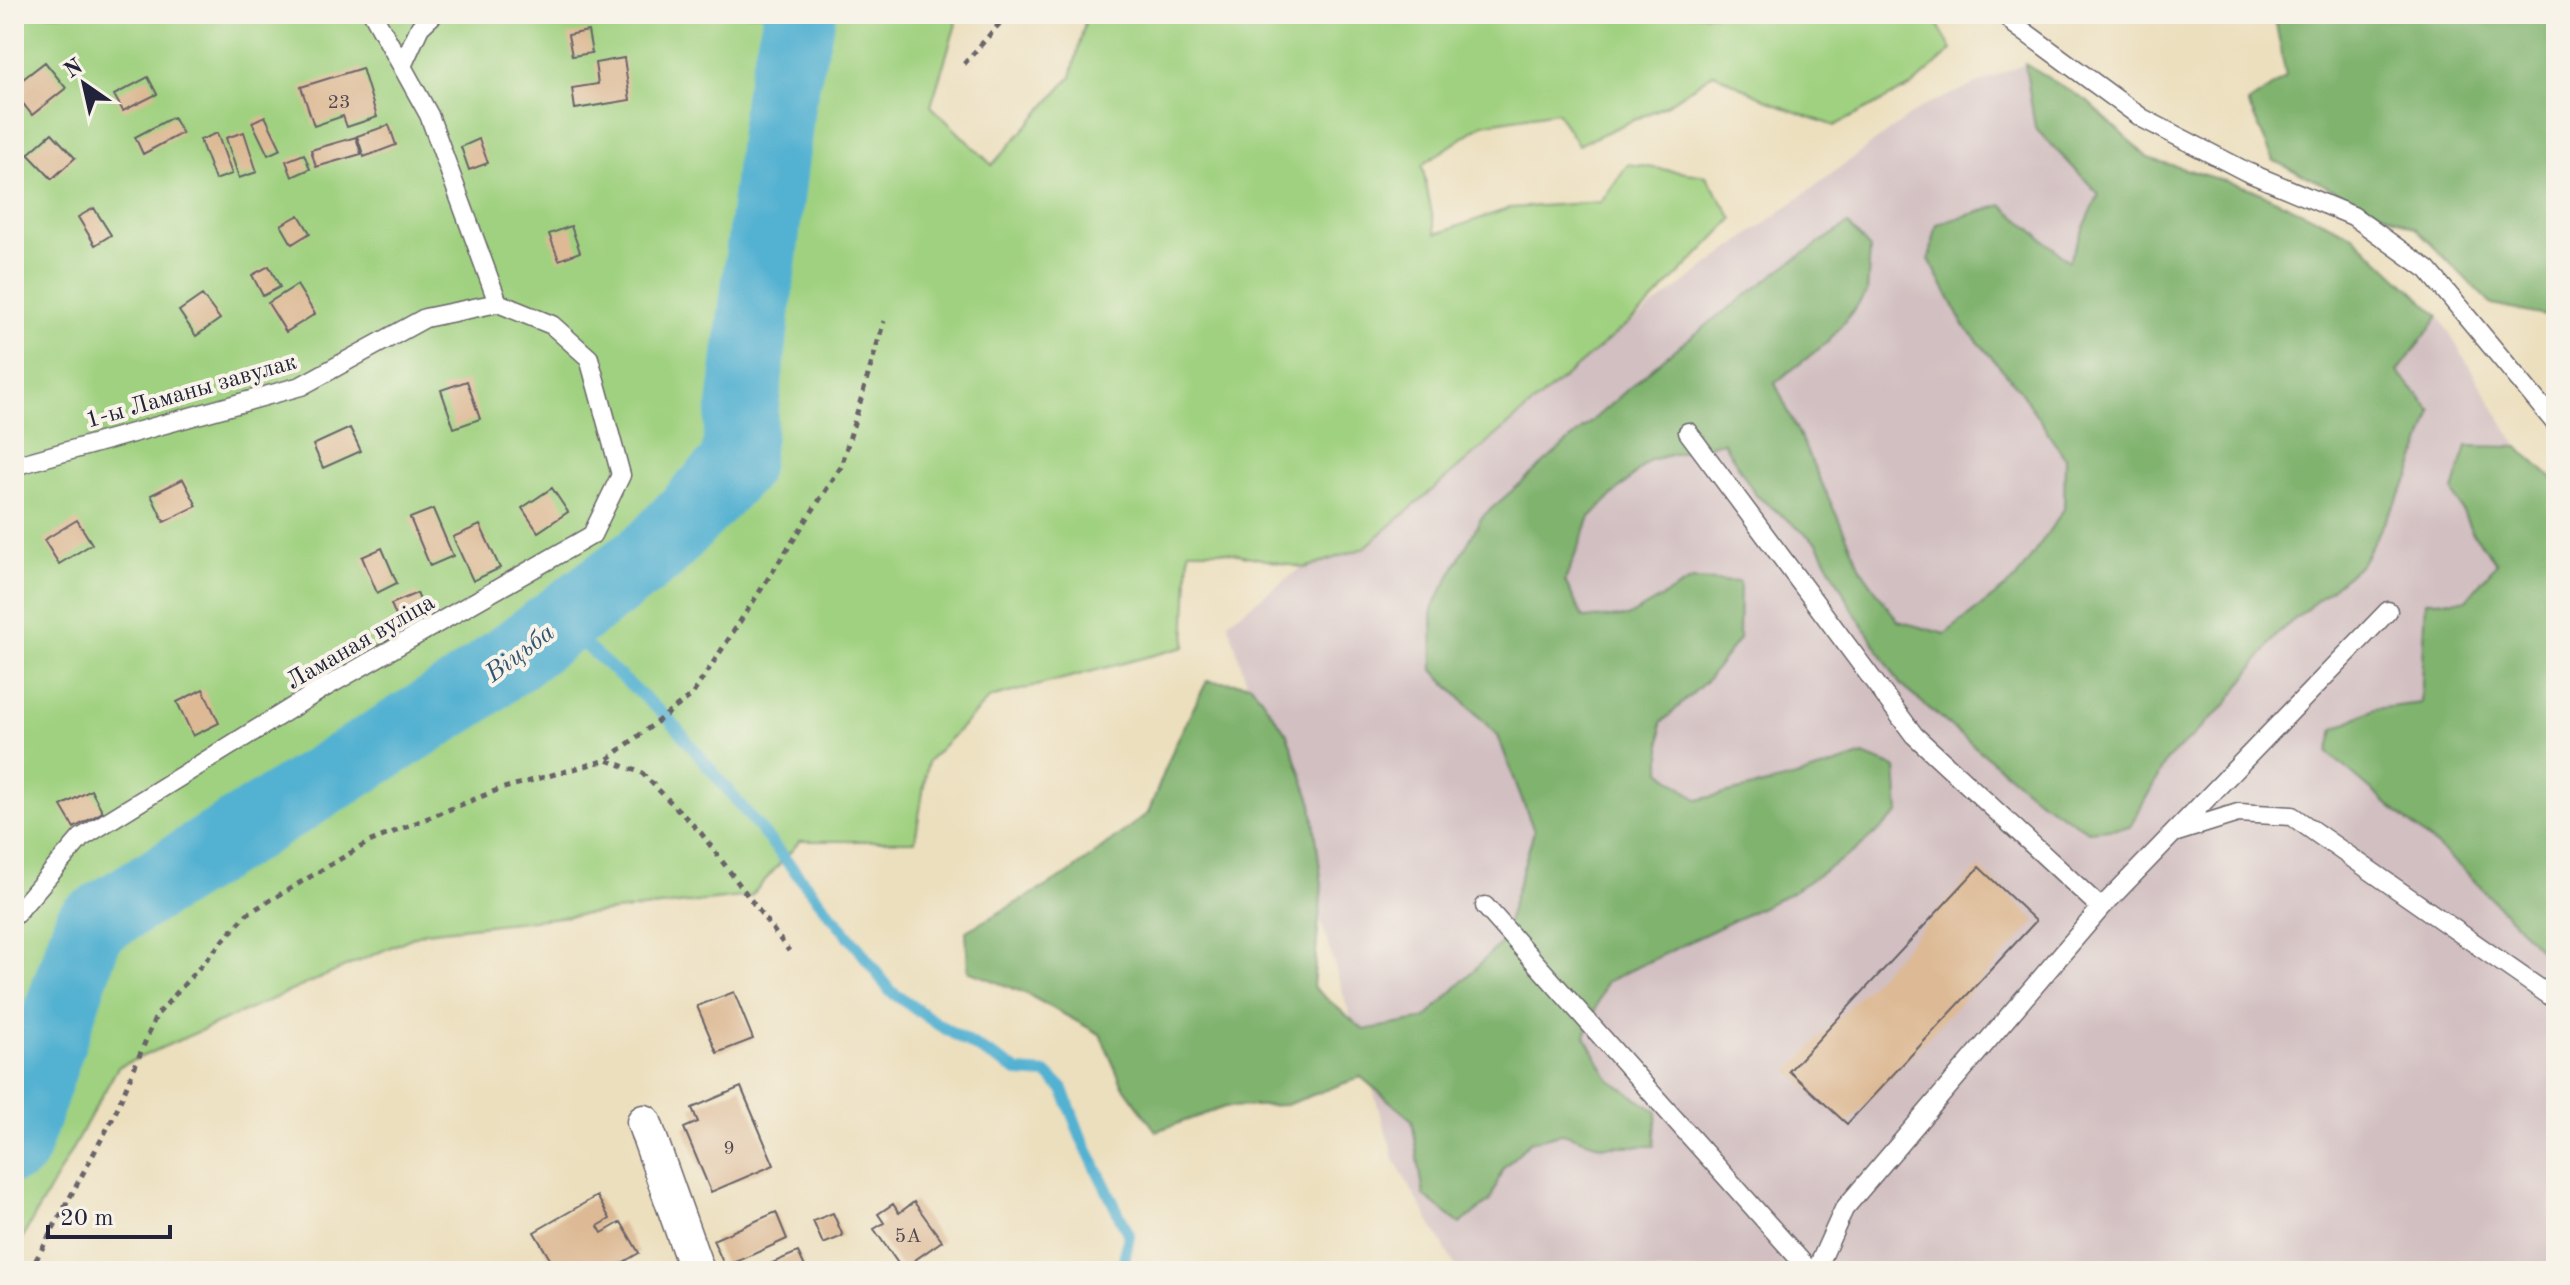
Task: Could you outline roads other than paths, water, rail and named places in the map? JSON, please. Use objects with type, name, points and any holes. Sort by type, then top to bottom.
[{"type":"street","points":[[644,1122],[697,1271]]},
{"type":"lane","points":[[373,14],[429,115],[498,303]]},
{"type":"lane","points":[[402,66],[420,27],[434,14]]},
{"type":"lane","points":[[2006,14],[2014,24],[2142,118],[2247,172],[2353,216],[2428,270],[2556,420]]},
{"type":"lane","name":"Ламаная вуліца","points":[[14,916],[81,838],[317,692],[592,535],[621,475],[589,358],[552,325],[498,303]]},
{"type":"lane","name":"1-ы Ламаны завулак","points":[[14,466],[301,386],[425,318],[498,303]]},
{"type":"lane","points":[[1688,432],[1914,735],[2101,908]]},
{"type":"lane","points":[[1485,906],[1813,1271],[1844,1209],[2101,908],[2388,611]]},
{"type":"lane","points":[[2171,834],[2238,813],[2292,816],[2556,1000]]},
{"type":"waterway","name":"Віцьба","points":[[14,1147],[89,926],[465,693],[655,551],[736,465],[780,99],[800,14]]},
{"type":"waterway","points":[[559,622],[670,720],[860,950],[890,991],[939,1025],[1019,1072],[1047,1074],[1063,1089],[1080,1135],[1129,1235],[1122,1271]]}]
